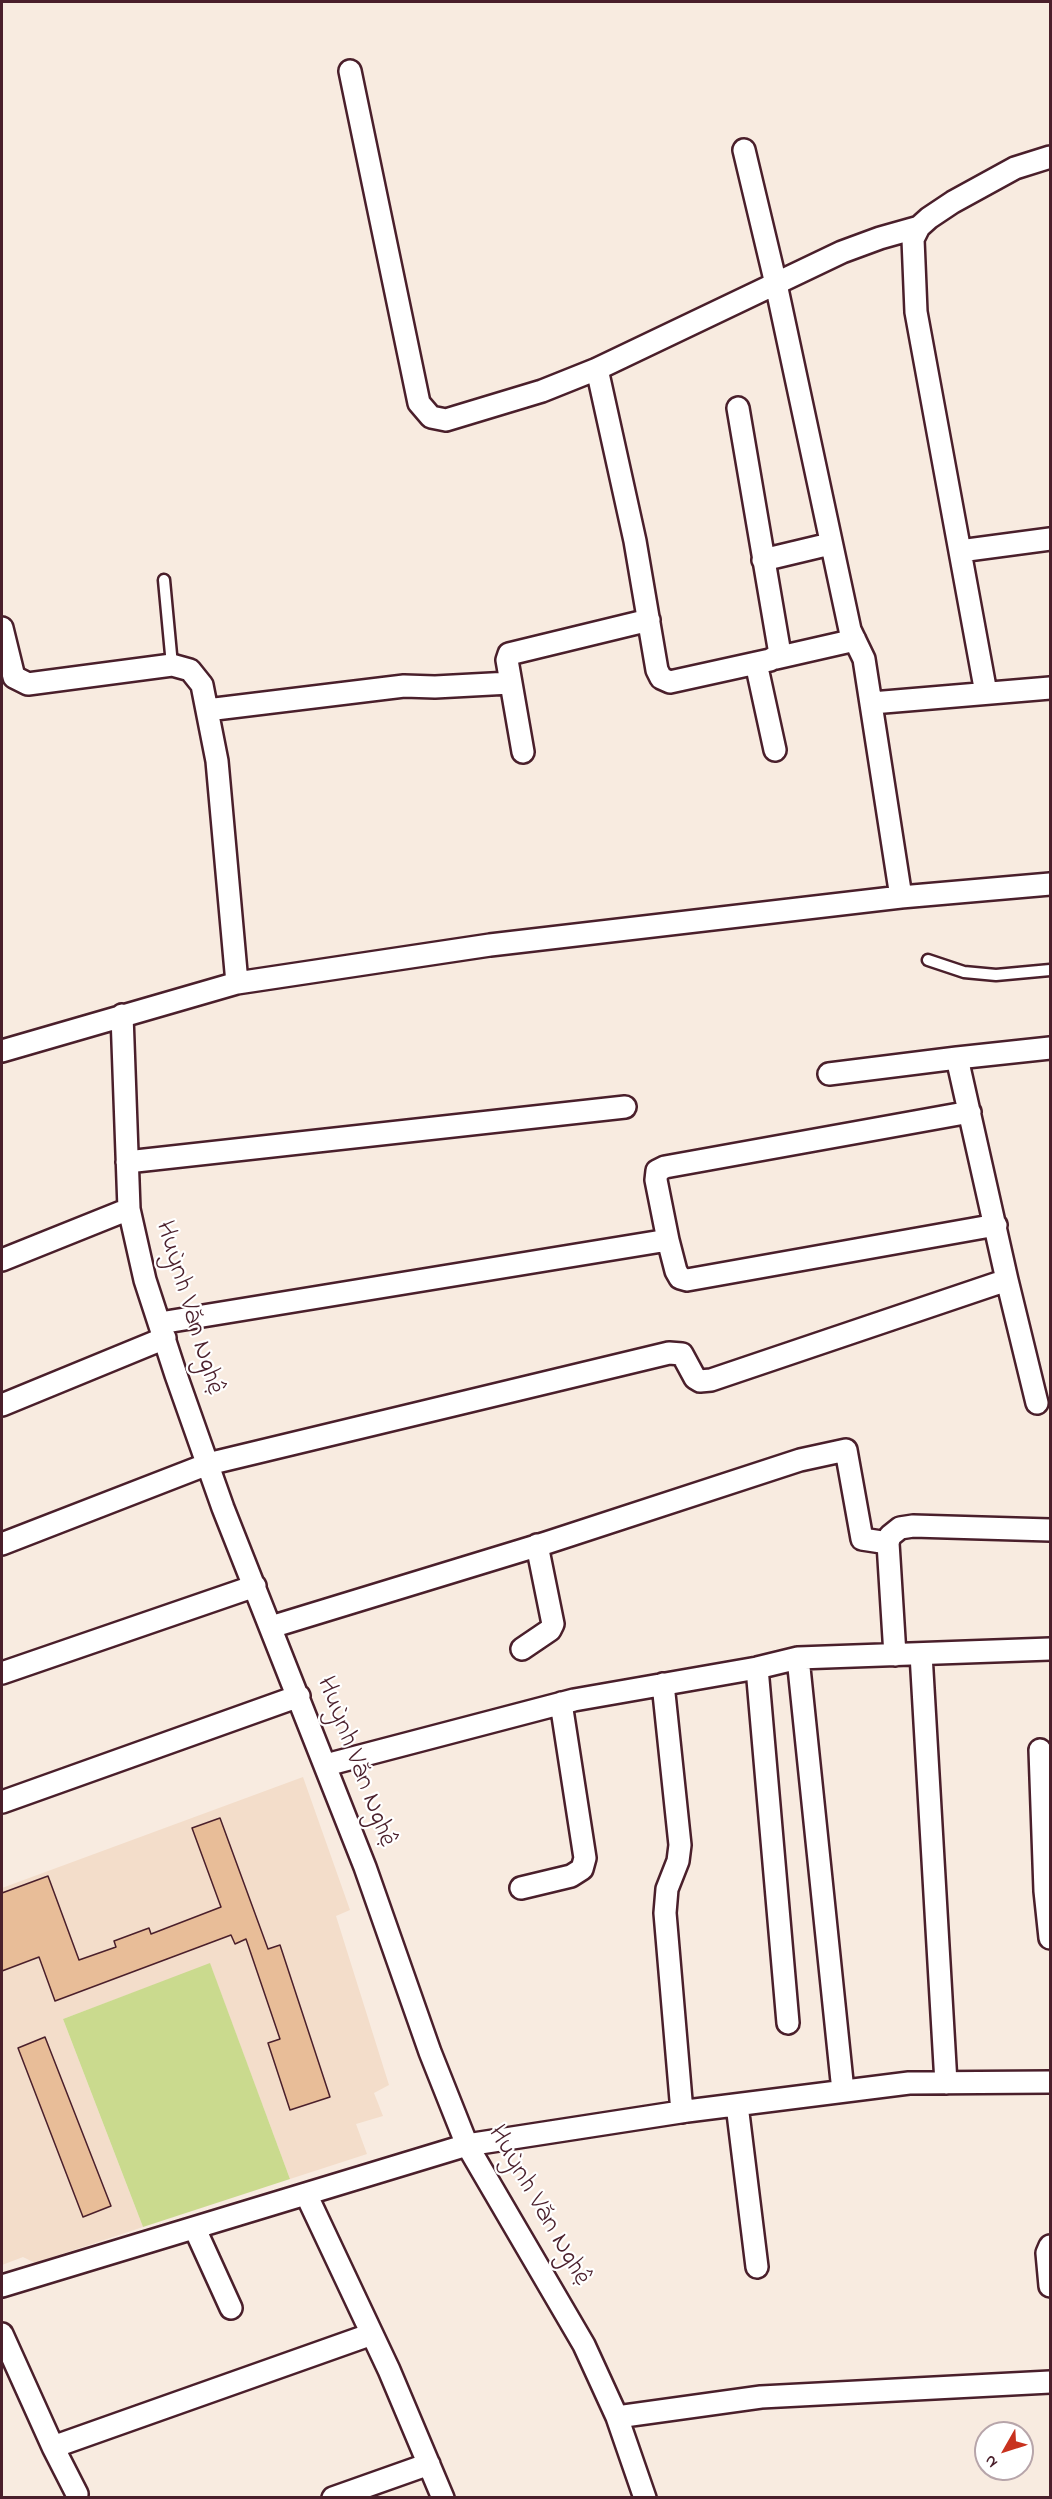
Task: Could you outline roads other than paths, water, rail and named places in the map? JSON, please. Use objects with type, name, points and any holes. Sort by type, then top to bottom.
[{"type":"street","points":[[350,71],[419,403],[430,417],[446,420],[542,391],[597,369],[842,252],[919,227],[953,202],[1015,168],[1050,156]]},
{"type":"street","points":[[744,150],[776,284],[850,630],[864,658],[902,897]]},
{"type":"street","points":[[919,227],[913,239],[912,252],[916,312],[986,693]]},
{"type":"street","points":[[597,369],[636,541],[657,670],[661,678],[670,682],[855,640]]},
{"type":"street","points":[[738,408],[780,654],[766,660]]},
{"type":"street","points":[[960,551],[1050,539]]},
{"type":"street","points":[[764,560],[830,544]]},
{"type":"street","points":[[523,753],[510,683],[507,660],[509,654],[649,620]]},
{"type":"street","points":[[2,628],[14,677],[28,684],[172,665],[190,670],[202,685],[217,761],[237,983]]},
{"type":"street","points":[[766,660],[775,750]]},
{"type":"street","points":[[207,710],[404,686],[435,687],[510,683]]},
{"type":"street","points":[[872,703],[1050,688]]},
{"type":"street","points":[[2,1051],[237,983],[490,945],[902,897],[1050,885]]},
{"type":"street","name":"Huỳnh Văn Nghệ","points":[[122,1015],[129,1209],[145,1280],[208,1464],[365,1867],[430,2052],[467,2145],[584,2345],[616,2417],[645,2498]]},
{"type":"street","points":[[829,1074],[1050,1048]]},
{"type":"street","points":[[957,1058],[1037,1403]]},
{"type":"street","points":[[127,1162],[625,1107]]},
{"type":"street","points":[[970,1112],[665,1167],[657,1171],[656,1180],[668,1240],[676,1271],[680,1278],[687,1280],[996,1225]]},
{"type":"street","points":[[2,1260],[129,1209]]},
{"type":"street","points":[[2,1405],[163,1330],[668,1240]]},
{"type":"street","points":[[2,1544],[208,1464],[669,1353],[682,1354],[695,1378],[700,1382],[711,1380],[1007,1280]]},
{"type":"street","points":[[271,1627],[537,1545],[800,1460],[846,1450],[862,1539],[888,1543]]},
{"type":"street","points":[[895,1655],[888,1543],[890,1536],[900,1528],[913,1526],[1050,1530]]},
{"type":"street","points":[[522,1648],[550,1630],[554,1624],[537,1545]]},
{"type":"street","points":[[2,1673],[255,1586]]},
{"type":"street","points":[[326,1765],[561,1703],[757,1668],[798,1658],[1050,1649]]},
{"type":"street","points":[[921,1654],[946,2083]]},
{"type":"street","points":[[798,1658],[843,2091]]},
{"type":"street","points":[[757,1668],[788,2024]]},
{"type":"street","points":[[663,1684],[680,1845],[678,1862],[667,1889],[665,1914],[682,2112]]},
{"type":"street","points":[[2,1802],[299,1696]]},
{"type":"street","points":[[521,1888],[571,1876],[582,1869],[585,1858],[561,1703]]},
{"type":"street","points":[[1040,1750],[1050,1938]]},
{"type":"street","points":[[2,2286],[467,2145],[682,2112],[909,2083],[1050,2082]]},
{"type":"street","points":[[737,2105],[757,2267]]},
{"type":"street","points":[[306,2194],[372,2334],[443,2498]]},
{"type":"street","points":[[195,2229],[231,2308]]},
{"type":"street","points":[[1050,2246],[1047,2253],[1050,2286]]},
{"type":"street","points":[[2,2334],[77,2494]]},
{"type":"street","points":[[53,2447],[372,2334]]},
{"type":"street","points":[[616,2417],[760,2397],[1050,2382]]},
{"type":"street","points":[[333,2498],[429,2464]]},
{"type":"lane","points":[[164,580],[172,665]]},
{"type":"lane","points":[[928,960],[964,972],[996,975],[1050,970]]}]
